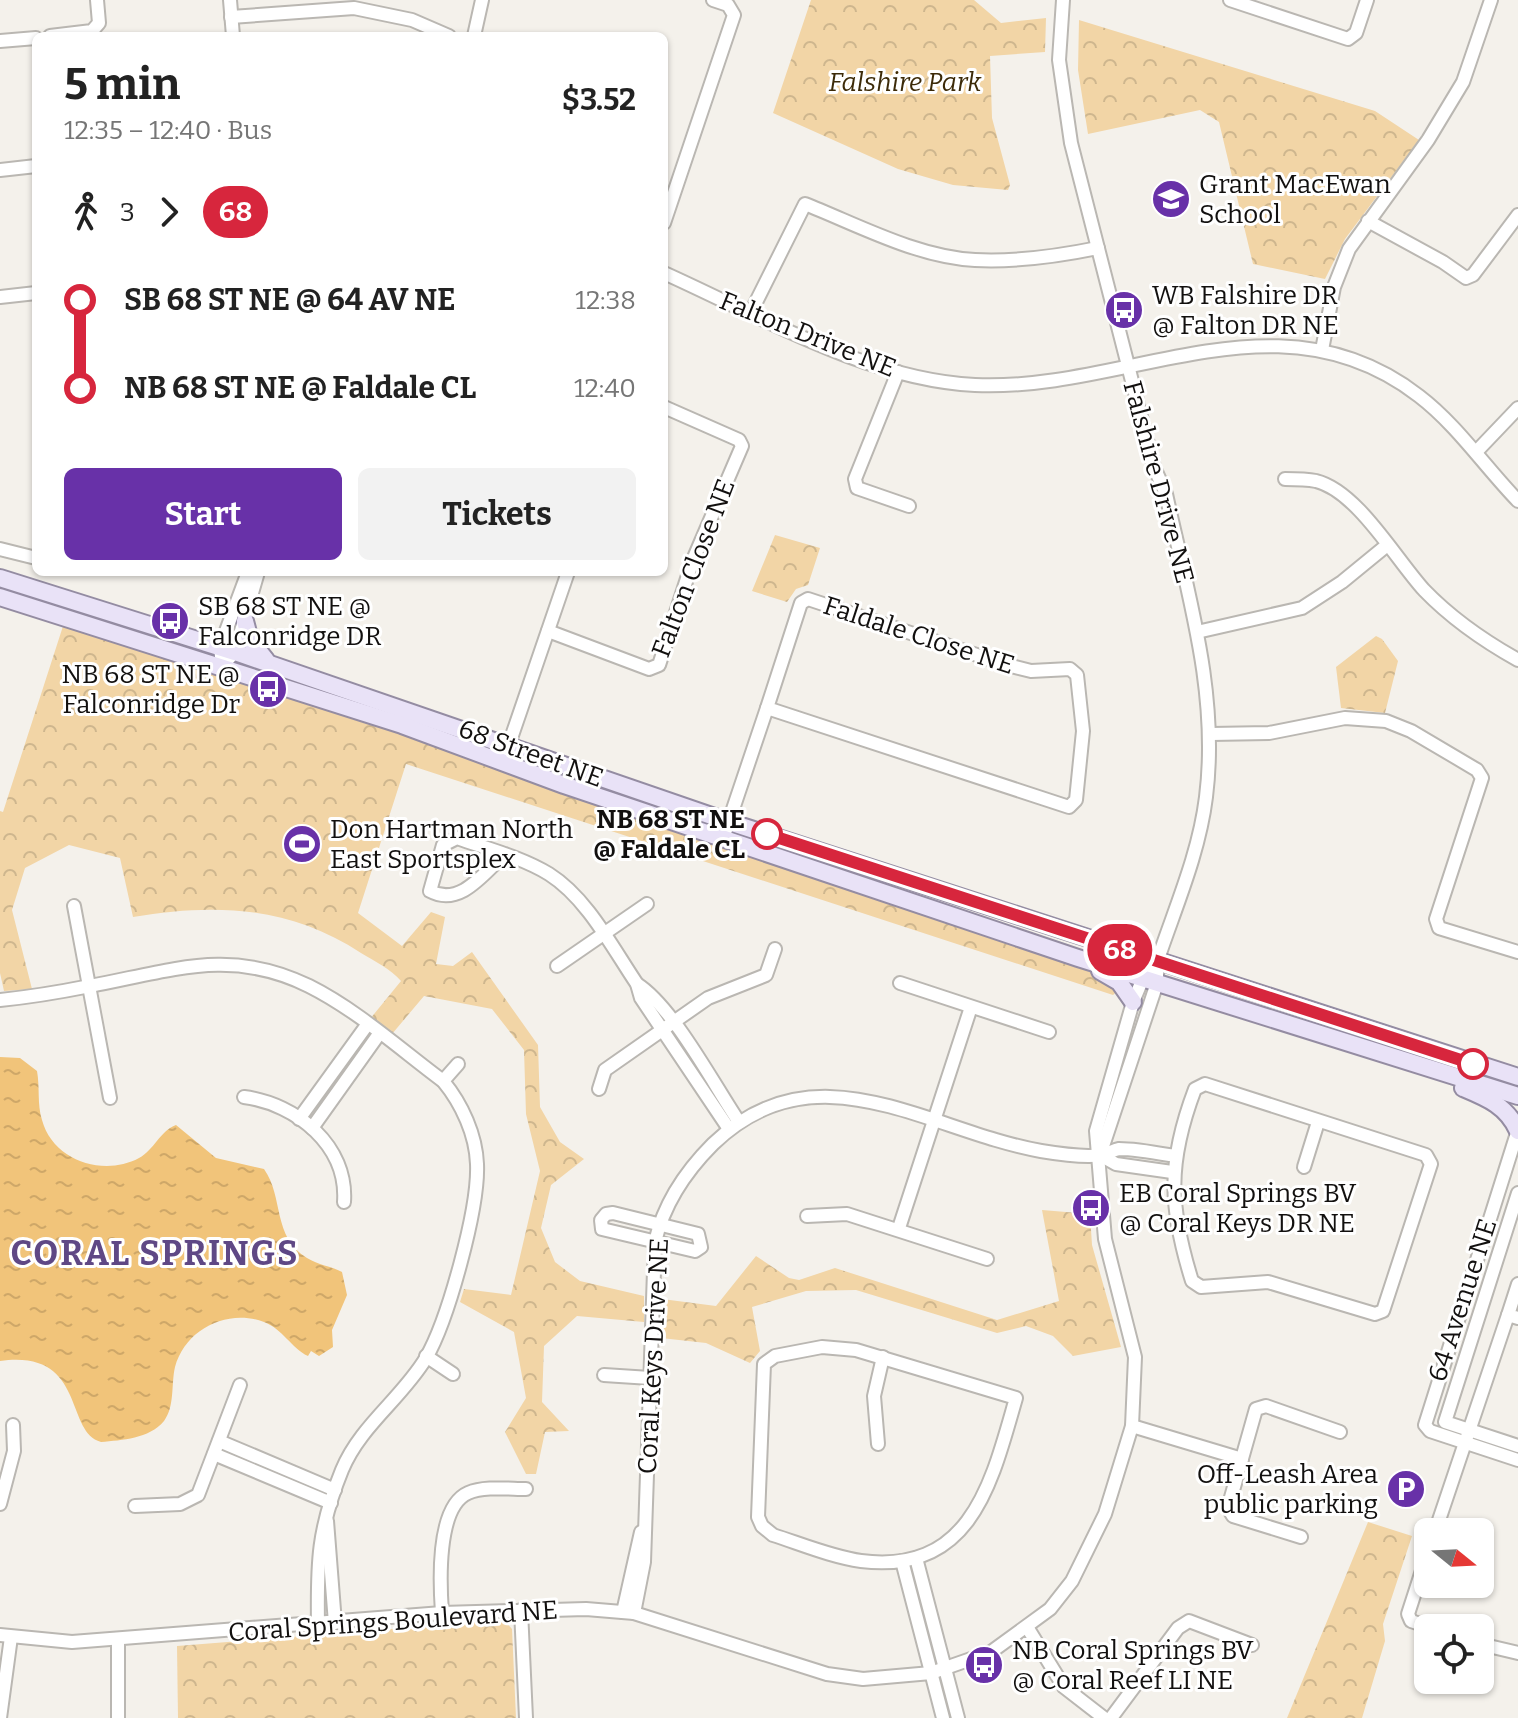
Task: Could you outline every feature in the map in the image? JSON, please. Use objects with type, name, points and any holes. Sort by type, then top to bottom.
[{"type":"main road","name":"68 Street NE","points":[[0,578],[270,664],[506,752],[564,785],[723,840],[1078,958],[1518,1096]]},
{"type":"main road","name":"68 Street NE","points":[[0,597],[729,822],[1157,962],[1513,1073]]},
{"type":"main road","points":[[245,621],[250,640],[270,664]]},
{"type":"main road","points":[[1078,958],[1119,982],[1133,1002]]},
{"type":"main road","points":[[1416,1063],[1426,1072],[1499,1105],[1510,1114],[1518,1130]]},
{"type":"street","points":[[84,32],[92,31],[99,23],[97,0]]},
{"type":"street","points":[[230,0],[233,32]]},
{"type":"street","points":[[475,32],[482,0]]},
{"type":"street","points":[[668,211],[734,15],[728,5],[713,0]]},
{"type":"street","name":"Falshire Drive NE","points":[[1063,0],[1059,60],[1071,143],[1154,467],[1166,494],[1209,699],[1211,734],[1206,798],[1197,842],[1157,962]]},
{"type":"street","points":[[1230,0],[1348,39],[1356,33],[1367,0]]},
{"type":"street","points":[[1322,350],[1334,287],[1349,249],[1428,140],[1463,82],[1491,0]]},
{"type":"street","points":[[231,17],[355,4],[412,20],[440,32]]},
{"type":"street","points":[[0,41],[32,38]]},
{"type":"street","points":[[0,170],[32,166]]},
{"type":"street","points":[[751,312],[805,204],[904,244],[973,260],[1036,257],[1098,248]]},
{"type":"street","points":[[1368,221],[1466,278],[1473,275],[1518,215]]},
{"type":"street","name":"Falton Drive NE","points":[[668,275],[841,352],[898,372],[944,382],[1006,385],[1129,368],[1225,346],[1281,344],[1322,350],[1377,370],[1419,396],[1476,452],[1518,501]]},
{"type":"street","points":[[0,297],[32,293]]},
{"type":"street","points":[[898,372],[855,479],[857,488],[909,506]]},
{"type":"street","points":[[1476,452],[1518,408]]},
{"type":"street","name":"Falton Close NE","points":[[548,631],[649,669],[659,665],[693,560],[742,446],[739,440],[668,409]]},
{"type":"street","points":[[1285,479],[1316,481],[1337,491],[1356,507],[1425,592],[1457,620],[1518,660]]},
{"type":"street","points":[[1197,632],[1302,608],[1333,589],[1386,546]]},
{"type":"street","points":[[0,549],[32,560]]},
{"type":"street","points":[[222,666],[247,576]]},
{"type":"street","points":[[228,649],[245,621],[257,576]]},
{"type":"street","points":[[506,752],[567,576]]},
{"type":"street","name":"Faldale Close NE","points":[[723,840],[801,603],[808,599],[1007,665],[1031,671],[1070,669],[1077,675],[1083,731],[1076,800],[1069,807],[767,708]]},
{"type":"street","points":[[1211,734],[1269,733],[1345,718],[1386,721],[1411,731],[1477,770],[1482,778],[1436,919],[1439,928],[1518,952]]},
{"type":"street","points":[[505,854],[456,897],[444,898],[430,891],[443,845],[457,838],[505,854],[550,875],[572,892],[637,984],[649,992],[668,1028],[734,1126]]},
{"type":"street","points":[[557,966],[647,904]]},
{"type":"street","points":[[74,906],[110,1098]]},
{"type":"street","points":[[599,1089],[605,1070],[708,998],[766,975],[775,949]]},
{"type":"street","name":"Coral Springs Boulevard NE","points":[[1100,1155],[1157,962]]},
{"type":"street","points":[[0,1000],[91,986],[190,965],[241,964],[303,983],[443,1081],[453,1094],[474,1140],[478,1165],[475,1194],[451,1291],[426,1356],[355,1444],[335,1490],[318,1552],[318,1625]]},
{"type":"street","name":"Coral Springs Boulevard NE","points":[[5,1636],[72,1642],[442,1613],[521,1610],[629,1612],[827,1674],[896,1679],[946,1669],[991,1652],[1050,1609],[1088,1554],[1105,1514],[1132,1426],[1135,1357],[1105,1239],[1096,1131],[1133,1002],[1150,980]]},
{"type":"street","points":[[900,983],[1049,1032]]},
{"type":"street","points":[[899,1228],[971,1007]]},
{"type":"street","points":[[299,1119],[367,1025]]},
{"type":"street","points":[[312,1128],[379,1034]]},
{"type":"street","points":[[443,1081],[458,1064]]},
{"type":"street","points":[[1205,1084],[1318,1122],[1426,1155],[1431,1164],[1383,1311],[1375,1314],[1268,1282],[1201,1287],[1192,1281],[1174,1219],[1172,1172],[1195,1089],[1205,1084]]},
{"type":"street","points":[[244,1097],[268,1101],[312,1128],[329,1146],[342,1168],[344,1202]]},
{"type":"street","name":"Coral Keys Drive NE","points":[[629,1612],[644,1562],[655,1242],[659,1224],[694,1163],[734,1126],[771,1107],[824,1097],[866,1099],[1039,1150],[1100,1155]]},
{"type":"street","points":[[1304,1167],[1318,1122]]},
{"type":"street","name":"64 Avenue NE","points":[[1466,1436],[1430,1431],[1425,1425],[1518,1130]]},
{"type":"street","points":[[1100,1155],[1118,1149],[1174,1156]]},
{"type":"street","points":[[1100,1155],[1116,1164],[1172,1172]]},
{"type":"street","name":"64 Avenue NE","points":[[1466,1436],[1445,1422],[1518,1193]]},
{"type":"street","points":[[613,1213],[659,1224],[698,1234],[701,1247],[695,1251],[602,1229],[601,1220],[606,1214],[613,1213]]},
{"type":"street","points":[[807,1216],[847,1214],[899,1228],[987,1259]]},
{"type":"street","points":[[1440,1518],[1466,1436],[1513,1316],[1518,1284]]},
{"type":"street","points":[[822,1347],[883,1357],[1016,1398],[991,1483],[979,1507],[952,1536],[916,1558],[902,1561],[845,1558],[773,1535],[762,1526],[758,1517],[764,1364],[775,1356],[822,1347]]},
{"type":"street","points":[[426,1356],[453,1374]]},
{"type":"street","points":[[878,1444],[874,1396],[883,1357]]},
{"type":"street","points":[[604,1375],[650,1378]]},
{"type":"street","points":[[135,1506],[180,1504],[193,1499],[240,1385]]},
{"type":"street","points":[[1301,1537],[1233,1516],[1228,1508],[1256,1409],[1266,1406],[1340,1432]]},
{"type":"street","points":[[0,1504],[14,1451],[13,1425]]},
{"type":"street","points":[[1132,1426],[1242,1459]]},
{"type":"street","points":[[1466,1436],[1518,1446]]},
{"type":"street","points":[[1466,1436],[1518,1460]]},
{"type":"street","points":[[219,1441],[335,1490]]},
{"type":"street","points":[[214,1454],[331,1503]]},
{"type":"street","points":[[442,1613],[443,1539],[460,1500],[468,1493],[526,1489]]},
{"type":"street","points":[[326,1518],[335,1623]]},
{"type":"street","points":[[916,1558],[958,1718]]},
{"type":"street","points":[[902,1561],[943,1718]]},
{"type":"street","points":[[1414,1595],[1408,1614],[1414,1622]]},
{"type":"street","points":[[521,1610],[526,1718]]},
{"type":"street","points":[[1111,1718],[1178,1628],[1189,1621],[1252,1645]]},
{"type":"street","points":[[1027,1627],[1064,1687],[1104,1718]]},
{"type":"street","points":[[0,1718],[5,1636]]},
{"type":"street","points":[[118,1639],[118,1718]]},
{"type":"street","points":[[1494,1647],[1518,1653]]},
{"type":"green space","name":"Falshire Park","points":[[811,0],[974,0],[1001,23],[1046,18],[1045,52],[990,56],[992,118],[1010,185],[1008,190],[953,185],[898,169],[773,113]]},
{"type":"green space","points":[[1079,20],[1375,111],[1419,140],[1345,239],[1325,279],[1253,264],[1219,122],[1200,110],[1088,134],[1078,70]]},
{"type":"green space","points":[[775,535],[820,548],[808,585],[796,589],[787,602],[752,591]]},
{"type":"green space","points":[[64,623],[411,735],[1079,966],[1120,989],[1113,995],[406,764],[358,913],[402,946],[431,912],[445,917],[436,964],[453,966],[472,952],[538,1045],[540,1107],[560,1142],[584,1159],[551,1185],[541,1228],[555,1262],[580,1281],[644,1296],[644,1322],[577,1316],[544,1346],[542,1402],[569,1431],[545,1432],[536,1474],[526,1474],[505,1432],[526,1398],[514,1332],[460,1302],[464,1289],[511,1295],[540,1171],[526,1114],[524,1050],[492,1009],[424,996],[392,1034],[370,1019],[401,981],[334,937],[279,917],[251,912],[193,910],[133,917],[120,858],[69,845],[25,868],[12,910],[32,989],[4,991],[0,973],[0,811],[3,812]]},
{"type":"green space","points":[[1376,636],[1382,639],[1398,661],[1385,713],[1341,708],[1336,667]]},
{"type":"green space","points":[[1042,1210],[1090,1214],[1092,1245],[1121,1347],[1073,1356],[1053,1336],[1026,1326],[997,1333],[856,1290],[806,1291],[752,1307],[760,1351],[750,1363],[706,1343],[661,1338],[662,1299],[716,1306],[756,1256],[789,1278],[799,1280],[835,1268],[997,1320],[1059,1301]]},
{"type":"green space","points":[[1368,1522],[1412,1536],[1383,1624],[1385,1641],[1362,1718],[1287,1718]]},
{"type":"green space","points":[[504,1620],[512,1629],[516,1718],[178,1718],[177,1646]]},
{"type":"water","points":[[0,1057],[20,1058],[37,1071],[40,1114],[48,1134],[57,1146],[82,1162],[111,1166],[125,1164],[144,1155],[176,1125],[216,1158],[264,1169],[288,1239],[311,1260],[342,1272],[347,1295],[332,1330],[333,1347],[319,1356],[311,1351],[308,1356],[271,1325],[250,1318],[223,1320],[210,1325],[198,1332],[180,1354],[175,1367],[170,1409],[164,1421],[143,1435],[101,1442],[90,1435],[69,1393],[47,1367],[28,1361],[0,1361]]},
{"type":"bus line","name":"68","points":[[767,834],[1473,1064]]},
{"type":"place","name":"Grant MacEwan School","points":[[1171,199]]},
{"type":"place","name":"WB Falshire DR @ Falton DR NE","points":[[1124,310]]},
{"type":"place","name":"SB 68 ST NE @ Falconridge DR","points":[[170,621]]},
{"type":"place","name":"NB 68 ST NE @ Falconridge Dr","points":[[268,689]]},
{"type":"place","name":"NB 68 ST NE @ Faldale CL","points":[[767,834]]},
{"type":"place","name":"Don Hartman North East Sportsplex","points":[[302,844]]},
{"type":"place","name":"EB Coral Springs BV @ Coral Keys DR NE","points":[[1091,1208]]},
{"type":"place","name":"Off-Leash Area public parking","points":[[1406,1489]]},
{"type":"place","name":"NB Coral Springs BV @ Coral Reef LI NE","points":[[984,1665]]},
{"type":"district","name":"CORAL SPRINGS","points":[[155,1253]]}]
